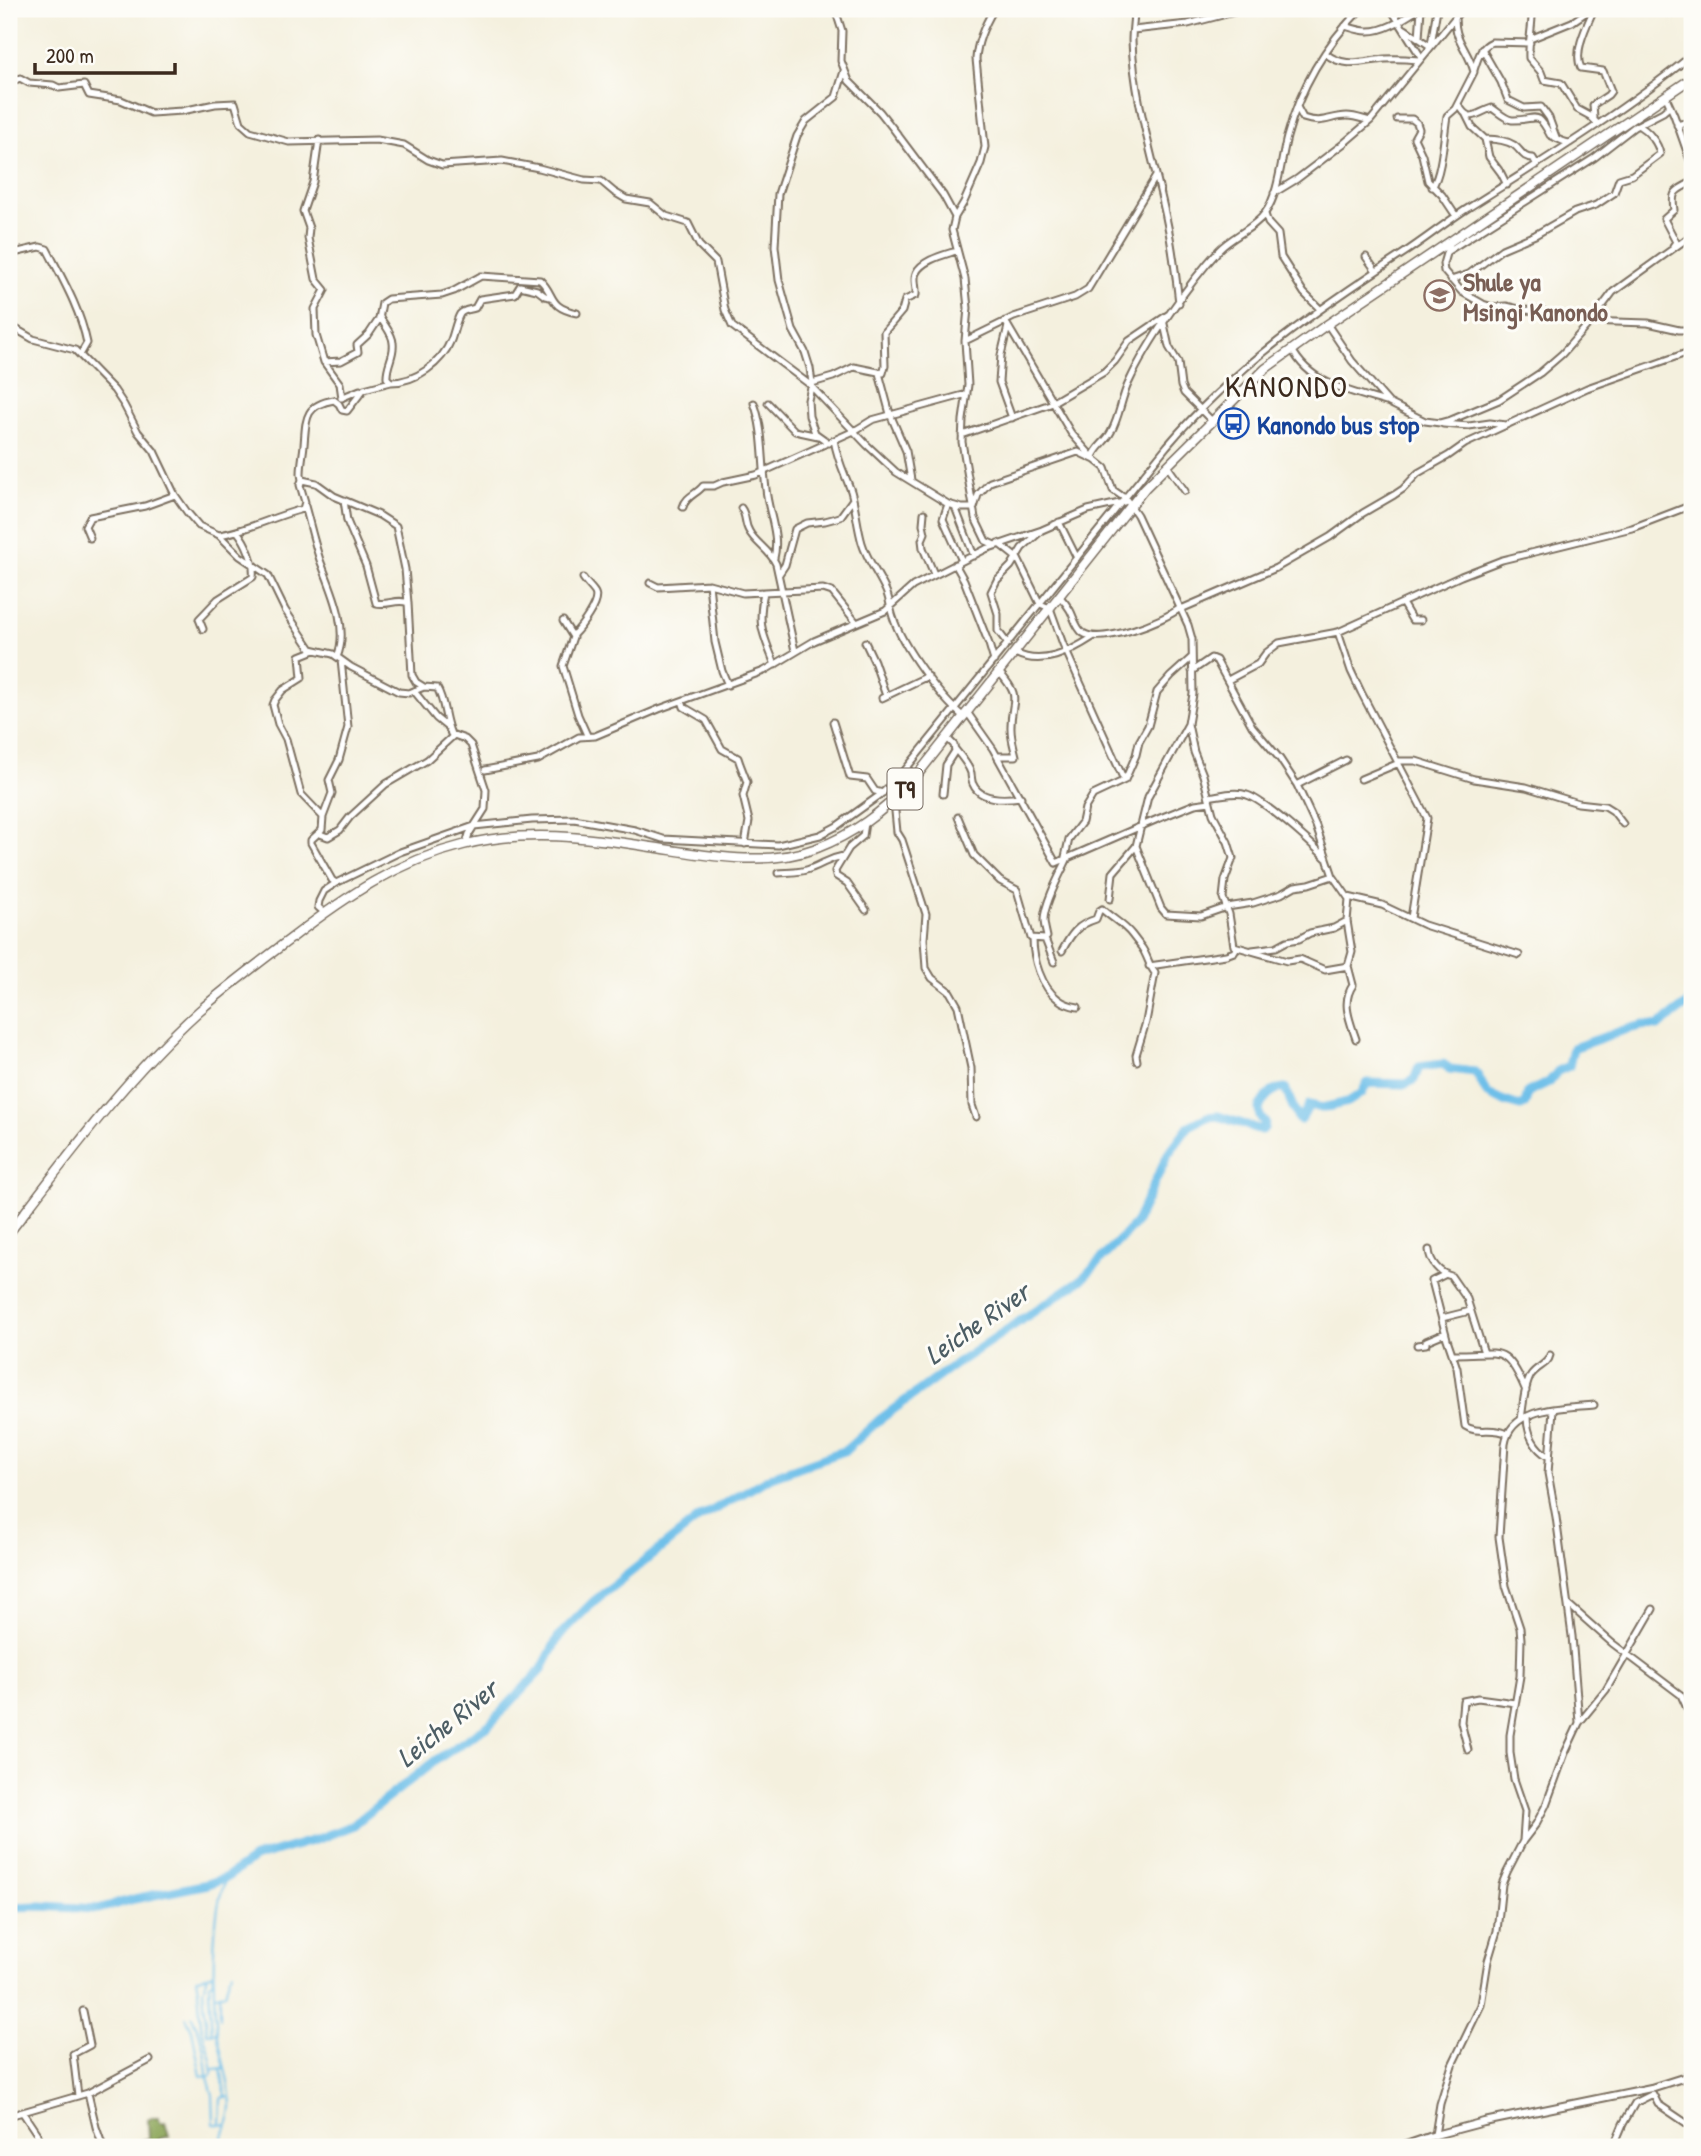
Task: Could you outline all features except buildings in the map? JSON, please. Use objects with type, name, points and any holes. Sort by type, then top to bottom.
[{"type":"highway","name":"T9","points":[[9,1233],[126,1087],[162,1047],[230,985],[349,895],[409,863],[466,844],[514,837],[555,835],[598,839],[716,858],[785,856],[815,849],[865,823],[894,801],[947,738],[1060,597],[1127,503],[1168,467],[1265,369],[1327,324],[1668,102],[1692,78]]},
{"type":"street","points":[[835,9],[842,31],[841,61],[844,71],[855,88],[895,131],[943,195],[955,217]]},
{"type":"street","points":[[995,9],[979,38],[976,59],[985,147],[978,172],[955,217],[952,230],[967,291],[965,341],[969,373],[962,435],[974,508],[983,538],[989,544],[997,544],[1015,556],[1040,604],[1050,608],[1125,780]]},
{"type":"street","points":[[1134,9],[1133,55],[1140,103],[1174,259],[1179,303]]},
{"type":"street","points":[[1133,30],[1179,26],[1246,9]]},
{"type":"street","points":[[1094,459],[1095,451],[1111,433],[1129,381],[1164,324],[1224,244],[1265,214],[1274,193],[1288,133],[1310,77],[1345,26],[1361,9]]},
{"type":"street","points":[[1391,9],[1420,58]]},
{"type":"street","points":[[1345,26],[1374,31],[1420,9],[1420,58]]},
{"type":"street","points":[[1430,46],[1437,9]]},
{"type":"street","points":[[1456,9],[1454,19],[1457,37],[1474,70]]},
{"type":"street","points":[[1274,193],[1297,179],[1370,121],[1462,9]]},
{"type":"street","points":[[1532,9],[1529,57],[1544,80],[1561,83],[1577,109],[1597,122]]},
{"type":"street","points":[[1432,187],[1439,172],[1446,120],[1472,78],[1482,49],[1492,42],[1530,41],[1569,24],[1592,9]]},
{"type":"street","points":[[1592,9],[1578,57],[1581,68],[1603,71],[1610,89],[1608,95],[1593,105],[1597,122]]},
{"type":"street","points":[[1612,9],[1623,9]]},
{"type":"street","points":[[1405,29],[1430,46]]},
{"type":"street","points":[[1482,49],[1508,100],[1525,108],[1541,107],[1549,118],[1556,137]]},
{"type":"street","points":[[1325,53],[1335,60],[1350,64],[1392,58],[1420,58]]},
{"type":"street","points":[[326,913],[318,904],[324,891],[336,883],[400,852],[474,826],[574,819],[635,830],[663,839],[778,845],[820,835],[853,816],[901,775],[1077,558],[1127,503],[1167,446],[1200,409],[1249,364],[1320,309],[1456,216],[1570,144],[1692,55]]},
{"type":"street","points":[[818,436],[813,430],[808,410],[808,395],[812,385],[808,361],[794,335],[779,280],[775,246],[776,204],[800,130],[806,121],[836,97],[844,71]]},
{"type":"street","points":[[9,83],[20,78],[29,83],[59,88],[82,85],[86,86],[89,95],[121,100],[148,113],[235,103],[241,124],[250,131],[289,142],[374,140],[400,144],[442,165],[495,161],[529,165],[584,180],[601,181],[625,199],[650,203],[666,216],[688,223],[699,245],[716,262],[722,299],[730,323],[812,385],[896,471],[948,504],[974,508]]},
{"type":"street","points":[[1668,102],[1692,166]]},
{"type":"street","points":[[1668,102],[1663,112],[1638,125],[1589,161],[1447,247],[1443,264],[1444,271],[1462,292],[1474,301],[1488,306],[1545,312],[1583,321],[1648,323],[1692,330]]},
{"type":"street","points":[[1458,104],[1472,127],[1485,139],[1489,156],[1507,185]]},
{"type":"street","points":[[1297,107],[1303,118],[1309,120],[1323,122],[1350,116],[1370,121]]},
{"type":"street","points":[[1466,115],[1473,116],[1492,108],[1509,120],[1536,118],[1543,122],[1550,135],[1570,144]]},
{"type":"street","points":[[1397,119],[1412,119],[1418,125],[1419,129],[1414,138],[1422,155],[1427,178],[1456,216]]},
{"type":"street","points":[[1677,124],[1692,121]]},
{"type":"street","points":[[1462,292],[1464,281],[1469,274],[1502,249],[1535,235],[1580,210],[1596,205],[1614,193],[1619,178],[1632,175],[1659,156],[1660,149],[1645,129],[1638,125]]},
{"type":"street","points":[[1485,139],[1512,144],[1525,158],[1533,158],[1537,165]]},
{"type":"street","points":[[319,140],[313,182],[303,211],[309,228],[308,237],[316,279],[325,290],[315,314],[316,335],[324,362],[340,384],[342,398]]},
{"type":"street","points":[[965,341],[1088,289],[1157,175]]},
{"type":"street","points":[[1670,250],[1676,240],[1664,219],[1674,210],[1673,194],[1692,182]]},
{"type":"street","points":[[1265,214],[1268,223],[1278,234],[1280,253],[1284,261],[1304,293],[1320,309]]},
{"type":"street","points":[[1440,423],[1471,413],[1520,387],[1562,354],[1613,292],[1692,235]]},
{"type":"street","points":[[9,254],[40,247],[47,249],[82,320],[87,343],[80,355]]},
{"type":"street","points":[[812,385],[854,367],[883,373],[884,332],[902,311],[905,300],[916,295],[915,274],[935,258],[956,251]]},
{"type":"street","points":[[1366,257],[1376,271]]},
{"type":"street","points":[[1451,280],[1469,274]]},
{"type":"street","points":[[324,362],[341,361],[358,353],[357,345],[369,334],[380,317],[384,300],[442,295],[481,276],[534,279],[545,285],[550,297],[559,307],[577,313]]},
{"type":"street","points":[[336,883],[311,844],[311,840],[320,834],[331,797],[329,780],[339,760],[348,727],[348,714],[339,658],[341,638],[336,600],[316,545],[300,488],[307,416],[316,406],[383,385],[389,380],[408,379],[438,361],[448,347],[460,314],[475,308],[480,299],[515,294],[520,286],[550,297]]},
{"type":"street","points":[[962,435],[1053,402],[1104,372],[1129,341],[1172,313]]},
{"type":"street","points":[[380,317],[393,342],[387,366],[389,380]]},
{"type":"street","points":[[1007,324],[1071,433],[1108,472],[1113,489],[1141,522],[1190,631],[1193,694],[1188,724],[1148,797],[1136,846],[1113,873],[1111,899]]},
{"type":"street","points":[[1007,324],[999,382],[1012,418]]},
{"type":"street","points":[[1164,324],[1169,347],[1178,362],[1181,386],[1187,397],[1212,421]]},
{"type":"street","points":[[1327,324],[1343,351],[1389,403]]},
{"type":"street","points":[[9,325],[26,337],[71,348],[117,393],[138,432],[154,451],[175,495],[195,522],[208,532],[219,535],[237,531],[303,509],[305,506]]},
{"type":"street","points":[[1298,325],[1307,338]]},
{"type":"street","points":[[1292,349],[1309,372],[1349,392],[1389,403],[1425,421],[1462,426],[1506,425]]},
{"type":"street","points":[[1060,597],[1071,611],[1079,631],[1089,636],[1142,627],[1276,568],[1330,537],[1403,489],[1418,473],[1465,444],[1587,388],[1692,351]]},
{"type":"street","points":[[879,373],[890,414],[906,452],[912,482]]},
{"type":"street","points":[[334,400],[342,410],[347,411],[362,392]]},
{"type":"street","points":[[683,508],[687,499],[704,486],[714,486],[765,472],[872,420],[967,394]]},
{"type":"street","points":[[754,403],[763,448],[766,490],[777,543],[774,558]]},
{"type":"street","points":[[768,403],[795,430],[832,441]]},
{"type":"street","points":[[832,441],[853,499],[863,547],[882,581],[900,635],[911,654],[954,709],[965,715],[983,733],[1056,863],[1185,808],[1209,799],[1238,793],[1249,795],[1261,802],[1328,860]]},
{"type":"street","points":[[974,508],[978,495],[993,480],[1012,476],[1041,463],[1078,452],[1094,459]]},
{"type":"street","points":[[1168,467],[1185,491]]},
{"type":"street","points":[[302,480],[316,483],[334,496],[379,514],[396,526],[405,569],[412,675],[416,682],[424,687]]},
{"type":"street","points":[[90,538],[85,526],[90,517],[152,504],[175,495]]},
{"type":"street","points":[[779,574],[785,565],[795,529],[807,523],[840,516],[853,499]]},
{"type":"street","points":[[344,500],[347,521],[366,566],[376,603],[408,603]]},
{"type":"street","points":[[483,773],[538,760],[574,739],[587,735],[595,736],[775,665],[795,651],[891,607],[913,586],[997,544],[1042,530],[1088,510],[1127,503]]},
{"type":"street","points":[[948,504],[943,519],[994,661]]},
{"type":"street","points":[[1228,680],[1258,664],[1266,653],[1279,643],[1338,632],[1502,560],[1632,528],[1692,505]]},
{"type":"street","points":[[955,507],[974,556]]},
{"type":"street","points":[[741,508],[746,514],[749,532],[774,558],[795,651]]},
{"type":"street","points":[[924,513],[923,548],[934,574]]},
{"type":"street","points":[[1059,522],[1077,558]]},
{"type":"street","points":[[1008,644],[998,631],[997,609],[991,592],[997,580],[1009,569],[1015,556],[1042,530]]},
{"type":"street","points":[[203,629],[199,619],[218,599],[254,575],[243,538],[237,531]]},
{"type":"street","points":[[219,535],[240,556],[270,577],[290,619],[308,645],[315,650],[339,658],[393,690],[405,693],[424,687],[439,690],[448,727],[453,736],[471,745],[483,773],[486,790],[486,803],[466,844]]},
{"type":"street","points":[[583,579],[596,597],[587,617],[573,635],[563,666],[587,735]]},
{"type":"street","points":[[650,583],[658,587],[709,584],[743,593],[830,591],[856,622]]},
{"type":"street","points":[[709,584],[715,642],[727,685]]},
{"type":"street","points":[[764,592],[760,625],[775,665]]},
{"type":"street","points":[[1402,603],[1412,620],[1421,620]]},
{"type":"street","points":[[562,621],[573,635]]},
{"type":"street","points":[[1338,632],[1351,671],[1427,818],[1411,918]]},
{"type":"street","points":[[1015,653],[1032,659],[1067,652],[1095,636]]},
{"type":"street","points":[[865,642],[874,661],[884,697],[928,676]]},
{"type":"street","points":[[315,650],[300,656],[302,678],[283,690],[273,704],[301,794],[323,817]]},
{"type":"street","points":[[1054,962],[1045,939],[1044,916],[1053,885],[1067,860],[1065,857],[1069,839],[1082,822],[1085,808],[1093,795],[1125,780],[1147,726],[1157,692],[1192,657]]},
{"type":"street","points":[[1192,671],[1213,658],[1252,726],[1280,759],[1297,785],[1316,826],[1333,876],[1348,897],[1352,952],[1348,966],[1353,985],[1348,994],[1347,1012],[1356,1039]]},
{"type":"street","points":[[996,756],[1016,756],[1010,725],[1014,694],[999,672]]},
{"type":"street","points":[[414,691],[436,718],[448,727]]},
{"type":"street","points":[[682,701],[684,708],[706,720],[722,750],[738,758],[747,782],[743,796],[749,821],[745,844]]},
{"type":"street","points":[[833,722],[850,777],[867,779],[875,791],[883,793]]},
{"type":"street","points":[[1188,724],[1213,814],[1233,858],[1223,891],[1233,943],[1245,951],[1287,961],[1300,959],[1325,970],[1348,966]]},
{"type":"street","points":[[320,834],[328,837],[337,833],[350,817],[386,784],[428,760],[453,736]]},
{"type":"street","points":[[947,738],[967,764],[972,783],[979,792],[1001,798],[1021,797]]},
{"type":"street","points":[[943,794],[946,765],[955,749]]},
{"type":"street","points":[[1297,785],[1346,760]]},
{"type":"street","points":[[1361,779],[1399,762],[1416,761],[1474,779],[1525,787],[1578,803],[1605,806],[1613,811],[1623,824]]},
{"type":"street","points":[[894,801],[897,832],[926,914],[926,968],[932,978],[950,992],[958,1006],[971,1068],[972,1105],[976,1117]]},
{"type":"street","points":[[958,817],[974,855],[1000,881],[1017,890],[1044,983],[1058,1000],[1078,1007]]},
{"type":"street","points":[[865,823],[863,836],[849,848],[836,874],[847,883],[866,910]]},
{"type":"street","points":[[1136,846],[1161,908],[1166,914],[1200,916],[1227,906],[1262,900],[1284,893],[1295,886],[1333,876]]},
{"type":"street","points":[[778,873],[804,871],[827,859],[844,856]]},
{"type":"street","points":[[1348,897],[1382,905],[1424,925],[1519,955]]},
{"type":"street","points":[[1062,951],[1070,934],[1076,928],[1096,919],[1102,909],[1131,933],[1143,950],[1149,966],[1156,973],[1145,1028],[1136,1055],[1137,1061]]},
{"type":"street","points":[[1245,951],[1276,947],[1348,921]]},
{"type":"street","points":[[1033,939],[1045,939]]},
{"type":"street","points":[[1149,966],[1226,955],[1237,947]]},
{"type":"street","points":[[1429,1250],[1438,1269],[1452,1277],[1463,1292],[1484,1353]]},
{"type":"street","points":[[1446,1274],[1432,1281],[1460,1388],[1465,1426],[1471,1430],[1497,1429],[1507,1434]]},
{"type":"street","points":[[1442,1318],[1470,1311]]},
{"type":"street","points":[[1417,1345],[1426,1344],[1426,1341],[1445,1333]]},
{"type":"street","points":[[1452,1354],[1500,1353],[1508,1358],[1526,1391]]},
{"type":"street","points":[[1549,1457],[1540,1452],[1534,1443],[1524,1418],[1526,1391],[1533,1371],[1548,1362],[1550,1355]]},
{"type":"street","points":[[1523,1840],[1525,1811],[1514,1779],[1510,1753],[1520,1676],[1521,1639],[1506,1586],[1499,1537],[1507,1434],[1524,1418],[1553,1410],[1594,1405]]},
{"type":"street","points":[[1553,1410],[1549,1457],[1550,1486],[1568,1604],[1579,1723]]},
{"type":"street","points":[[1568,1604],[1627,1655],[1681,1695],[1692,1719]]},
{"type":"street","points":[[1435,2135],[1440,2104],[1452,2065],[1481,2005],[1488,1961],[1497,1931],[1502,1884],[1523,1840],[1546,1805],[1579,1723],[1606,1690],[1653,1609]]},
{"type":"street","points":[[1468,1750],[1461,1721],[1463,1701],[1478,1698],[1515,1703]]},
{"type":"street","points":[[78,2096],[73,2054],[88,2048],[90,2043],[83,2011]]},
{"type":"street","points":[[9,2116],[88,2093],[150,2060]]},
{"type":"street","points":[[1400,2147],[1424,2138],[1507,2117],[1652,2091],[1692,2075]]},
{"type":"street","points":[[1652,2091],[1658,2104],[1692,2126]]},
{"type":"street","points":[[1602,2147],[1615,2143],[1635,2103],[1652,2091]]},
{"type":"street","points":[[88,2093],[103,2147]]},
{"type":"street","points":[[23,2113],[37,2134],[40,2147]]},
{"type":"street","points":[[1424,2138],[1426,2147]]},
{"type":"green space","points":[[158,2117],[161,2123],[165,2122],[169,2136],[158,2139],[160,2147],[124,2147],[149,2138],[148,2119]]},
{"type":"waterway","name":"Leiche River","points":[[9,1907],[98,1909],[208,1884],[227,1877],[254,1858],[318,1839],[353,1825],[436,1760],[489,1725],[542,1669],[559,1636],[594,1601],[698,1519],[771,1477],[846,1450],[879,1420],[953,1366],[1081,1280],[1135,1224],[1168,1154],[1189,1126],[1207,1117],[1218,1116],[1261,1130],[1265,1122],[1260,1117],[1259,1109],[1266,1097],[1276,1090],[1285,1088],[1298,1119],[1301,1120],[1309,1105],[1322,1108],[1348,1102],[1362,1093],[1367,1083],[1406,1084],[1414,1080],[1419,1067],[1443,1064],[1450,1069],[1475,1072],[1487,1093],[1521,1106],[1525,1104],[1528,1092],[1549,1082],[1558,1071],[1569,1066],[1573,1048],[1627,1029],[1645,1025],[1658,1026],[1692,1001]]},
{"type":"waterway","points":[[219,2147],[231,2111],[216,2021],[214,1979],[215,1932],[221,1892],[227,1877]]},
{"type":"waterway","points":[[216,1995],[225,1993],[233,1971]]},
{"type":"waterway","points":[[210,2076],[211,2062],[202,2030],[196,1979],[214,1973]]},
{"type":"waterway","points":[[208,1975],[203,1990],[207,2033],[216,2032]]},
{"type":"waterway","points":[[212,2032],[209,1993],[210,1983],[214,1982]]},
{"type":"waterway","points":[[220,1995],[220,2018]]},
{"type":"waterway","points":[[192,2016],[204,2050],[213,2095],[214,2124],[226,2125]]},
{"type":"waterway","points":[[186,2017],[192,2030],[201,2076],[208,2077]]},
{"type":"waterway","points":[[221,2068],[225,2096]]},
{"type":"waterway","points":[[214,2069],[225,2068]]},
{"type":"waterway","points":[[220,2123],[221,2098],[229,2096]]},
{"type":"place","name":"Shule ya Msingi Kanondo","points":[[1440,296]]},
{"type":"place","name":"Kanondo bus stop","points":[[1234,424]]},
{"type":"district","name":"KANONDO","points":[[1287,386]]}]
